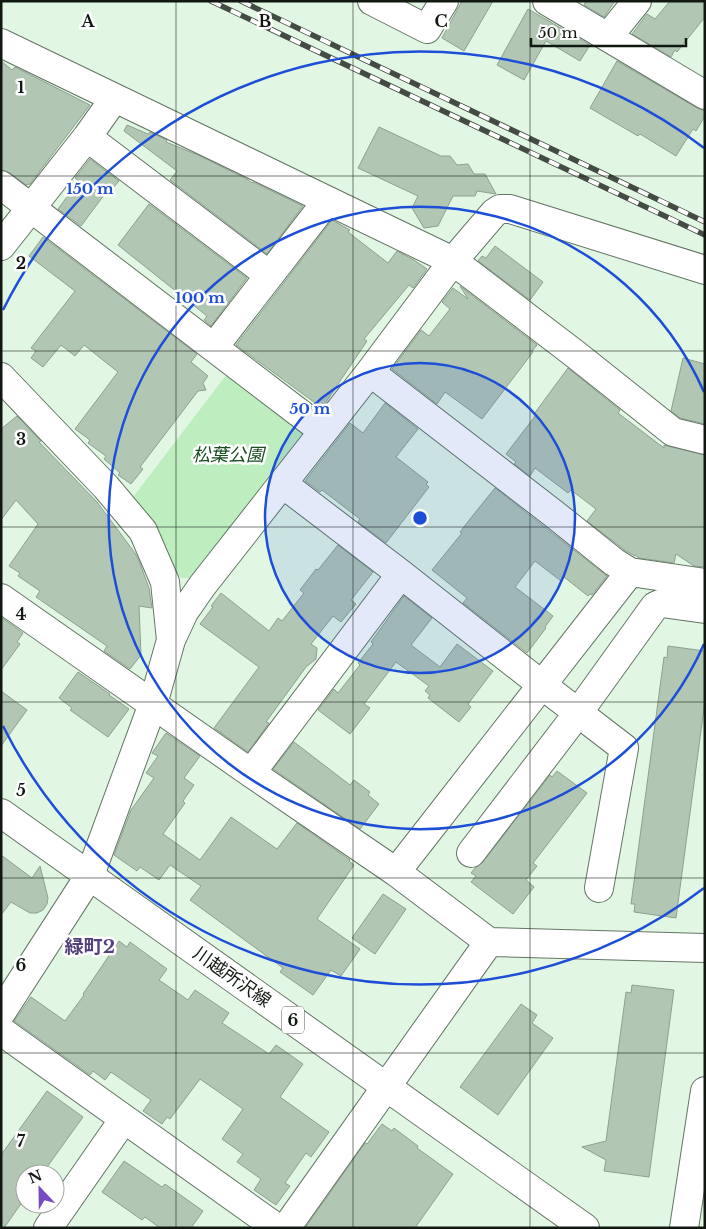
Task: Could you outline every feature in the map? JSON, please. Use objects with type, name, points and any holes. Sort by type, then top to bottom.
[{"type":"street","points":[[372,1],[427,29],[444,1]]},
{"type":"street","points":[[547,1],[705,95]]},
{"type":"street","points":[[608,37],[638,1]]},
{"type":"street","points":[[1,43],[453,262],[575,354],[673,432],[705,440]]},
{"type":"street","points":[[1,246],[87,137],[114,99]]},
{"type":"street","points":[[87,137],[269,275]]},
{"type":"street","points":[[1,184],[323,431]]},
{"type":"street","points":[[214,347],[327,202]]},
{"type":"street","points":[[1,1012],[90,875],[154,704],[171,640],[184,612],[202,586],[370,372],[453,262],[494,213],[500,209],[510,209],[705,270]]},
{"type":"street","points":[[370,372],[614,562],[630,572],[705,583]]},
{"type":"street","points":[[1,376],[106,487],[143,531],[165,582],[171,640]]},
{"type":"street","points":[[282,484],[624,748],[600,888]]},
{"type":"street","points":[[396,872],[630,572]]},
{"type":"street","points":[[251,773],[401,574]]},
{"type":"street","points":[[1,598],[396,872],[489,942],[705,948]]},
{"type":"street","points":[[471,853],[578,713],[655,606],[662,603],[705,609]]},
{"type":"street","name":"川越所沢線","points":[[1,813],[585,1228]]},
{"type":"street","points":[[286,1228],[489,942]]},
{"type":"street","points":[[1,1031],[277,1228]]},
{"type":"street","points":[[684,1228],[703,1124],[705,1092]]},
{"type":"street","points":[[48,1228],[124,1119]]},
{"type":"green space","name":"松葉公園","points":[[227,374],[307,436],[191,578],[182,578],[175,573],[167,548],[151,519],[133,497]]},
{"type":"building","points":[[462,1],[493,1],[464,51],[442,38]]},
{"type":"building","points":[[586,1],[615,1],[604,17],[584,5]]},
{"type":"building","points":[[670,1],[705,1],[705,17],[671,57],[632,34],[647,14],[655,19]]},
{"type":"building","points":[[528,9],[590,45],[580,61],[546,41],[524,80],[497,65]]},
{"type":"building","points":[[1,61],[12,70],[15,67],[90,105],[30,184],[26,185],[10,173],[1,170]]},
{"type":"building","points":[[617,61],[705,111],[705,116],[696,131],[693,129],[676,156],[640,134],[638,136],[590,108]]},
{"type":"building","points":[[127,125],[148,134],[150,132],[167,140],[166,142],[198,155],[252,183],[303,206],[267,254],[170,180],[177,171],[124,131]]},
{"type":"building","points":[[379,127],[441,156],[450,156],[457,165],[468,164],[474,174],[485,174],[496,194],[477,191],[475,196],[453,196],[438,226],[424,228],[412,208],[418,196],[358,168]]},
{"type":"building","points":[[90,159],[119,181],[113,188],[110,187],[81,226],[58,209],[79,181],[75,178]]},
{"type":"building","points":[[149,204],[247,278],[211,326],[204,320],[207,316],[118,245]]},
{"type":"building","points":[[332,220],[350,230],[348,232],[388,263],[397,251],[427,269],[413,288],[409,285],[364,339],[367,341],[322,408],[236,345]]},
{"type":"building","points":[[43,237],[197,354],[191,362],[208,376],[203,383],[206,390],[198,391],[140,467],[143,469],[131,484],[118,475],[120,473],[104,459],[106,456],[88,443],[90,440],[75,429],[118,372],[84,345],[75,356],[61,345],[43,367],[31,358],[36,351],[31,348],[75,291],[29,256]]},
{"type":"building","points":[[495,246],[543,282],[530,300],[478,261],[482,256],[486,258]]},
{"type":"building","points":[[460,286],[537,345],[482,419],[445,392],[437,404],[392,369],[421,330],[429,336],[450,309],[442,302],[453,288],[468,299]]},
{"type":"building","points":[[683,358],[705,364],[705,424],[680,418],[671,411]]},
{"type":"building","points":[[568,368],[620,410],[618,413],[664,448],[664,445],[705,455],[705,567],[694,566],[676,554],[674,563],[635,556],[587,521],[596,509],[571,490],[568,493],[535,468],[530,476],[514,464],[516,462],[506,454],[536,415],[534,414]]},
{"type":"building","points":[[385,403],[418,429],[396,457],[428,482],[426,484],[429,487],[386,543],[358,522],[360,519],[322,490],[320,492],[305,481],[350,423],[363,433]]},
{"type":"building","points":[[17,416],[41,441],[39,442],[97,502],[139,561],[149,588],[152,608],[139,606],[141,655],[130,669],[104,651],[107,646],[36,597],[40,591],[18,576],[20,573],[9,566],[38,524],[16,500],[1,520],[1,429]]},
{"type":"building","points":[[495,488],[607,576],[592,595],[588,596],[564,577],[561,581],[535,561],[515,587],[553,616],[527,653],[463,603],[467,598],[432,570]]},
{"type":"building","points":[[338,545],[373,572],[351,600],[356,604],[341,622],[333,616],[311,644],[317,648],[316,659],[306,667],[266,722],[269,723],[248,752],[214,728],[259,667],[200,624],[221,593],[269,631],[278,618],[282,621],[304,593],[300,590]]},
{"type":"building","points":[[404,596],[432,618],[411,645],[440,667],[457,644],[493,671],[468,704],[471,707],[459,722],[428,698],[430,695],[425,691],[429,686],[396,662],[364,704],[370,708],[350,734],[318,710],[334,689],[338,693],[360,665],[358,663],[373,644],[371,642]]},
{"type":"building","points":[[1,617],[23,633],[17,642],[20,644],[1,670]]},
{"type":"building","points":[[668,646],[705,651],[705,701],[676,918],[634,912],[635,904],[631,904],[664,657],[667,658]]},
{"type":"building","points":[[78,672],[129,709],[108,737],[70,710],[72,708],[59,698]]},
{"type":"building","points":[[1,691],[27,710],[1,746]]},
{"type":"building","points":[[166,733],[200,756],[184,778],[194,785],[183,801],[185,803],[163,834],[200,860],[231,817],[277,849],[297,823],[350,860],[354,865],[317,919],[360,949],[341,976],[331,970],[313,995],[280,972],[283,968],[190,900],[201,886],[170,865],[159,880],[140,867],[137,871],[114,855],[131,810],[154,778],[146,773],[158,756],[152,753]]},
{"type":"building","points":[[294,742],[350,785],[354,780],[370,792],[368,795],[379,804],[360,829],[273,769]]},
{"type":"building","points":[[557,771],[587,793],[533,863],[537,866],[526,880],[534,887],[513,914],[471,882],[476,876],[471,873],[483,862],[550,775],[552,777]]},
{"type":"building","points":[[1,855],[32,878],[40,866],[48,898],[43,910],[37,913],[30,913],[11,902],[1,915]]},
{"type":"building","points":[[383,894],[406,909],[375,954],[352,938]]},
{"type":"building","points":[[119,941],[127,947],[130,942],[167,969],[159,980],[188,1000],[195,990],[229,1013],[222,1023],[269,1054],[276,1045],[303,1064],[280,1097],[329,1132],[311,1157],[306,1153],[285,1183],[290,1186],[276,1205],[254,1190],[261,1179],[237,1162],[243,1154],[222,1139],[243,1109],[200,1079],[170,1119],[167,1117],[162,1124],[143,1111],[151,1100],[111,1072],[105,1080],[93,1071],[90,1075],[14,1021],[31,997],[65,1021]]},
{"type":"building","points":[[632,985],[674,990],[649,1177],[604,1171],[606,1160],[582,1147],[606,1141],[626,992],[631,993]]},
{"type":"building","points":[[521,1004],[537,1015],[532,1023],[553,1038],[498,1115],[460,1087]]},
{"type":"building","points":[[47,1091],[83,1117],[49,1164],[15,1164],[15,1212],[4,1228],[1,1228],[1,1155]]},
{"type":"building","points":[[382,1124],[392,1131],[394,1128],[418,1146],[417,1148],[453,1174],[415,1228],[305,1228],[365,1143],[367,1144]]},
{"type":"building","points":[[124,1161],[162,1187],[165,1184],[203,1211],[191,1228],[160,1228],[145,1217],[142,1220],[102,1192]]},
{"type":"railway","points":[[211,1],[705,235]]},
{"type":"railway","points":[[241,1],[705,222]]},
{"type":"district","name":"緑町2","points":[[90,946]]}]
